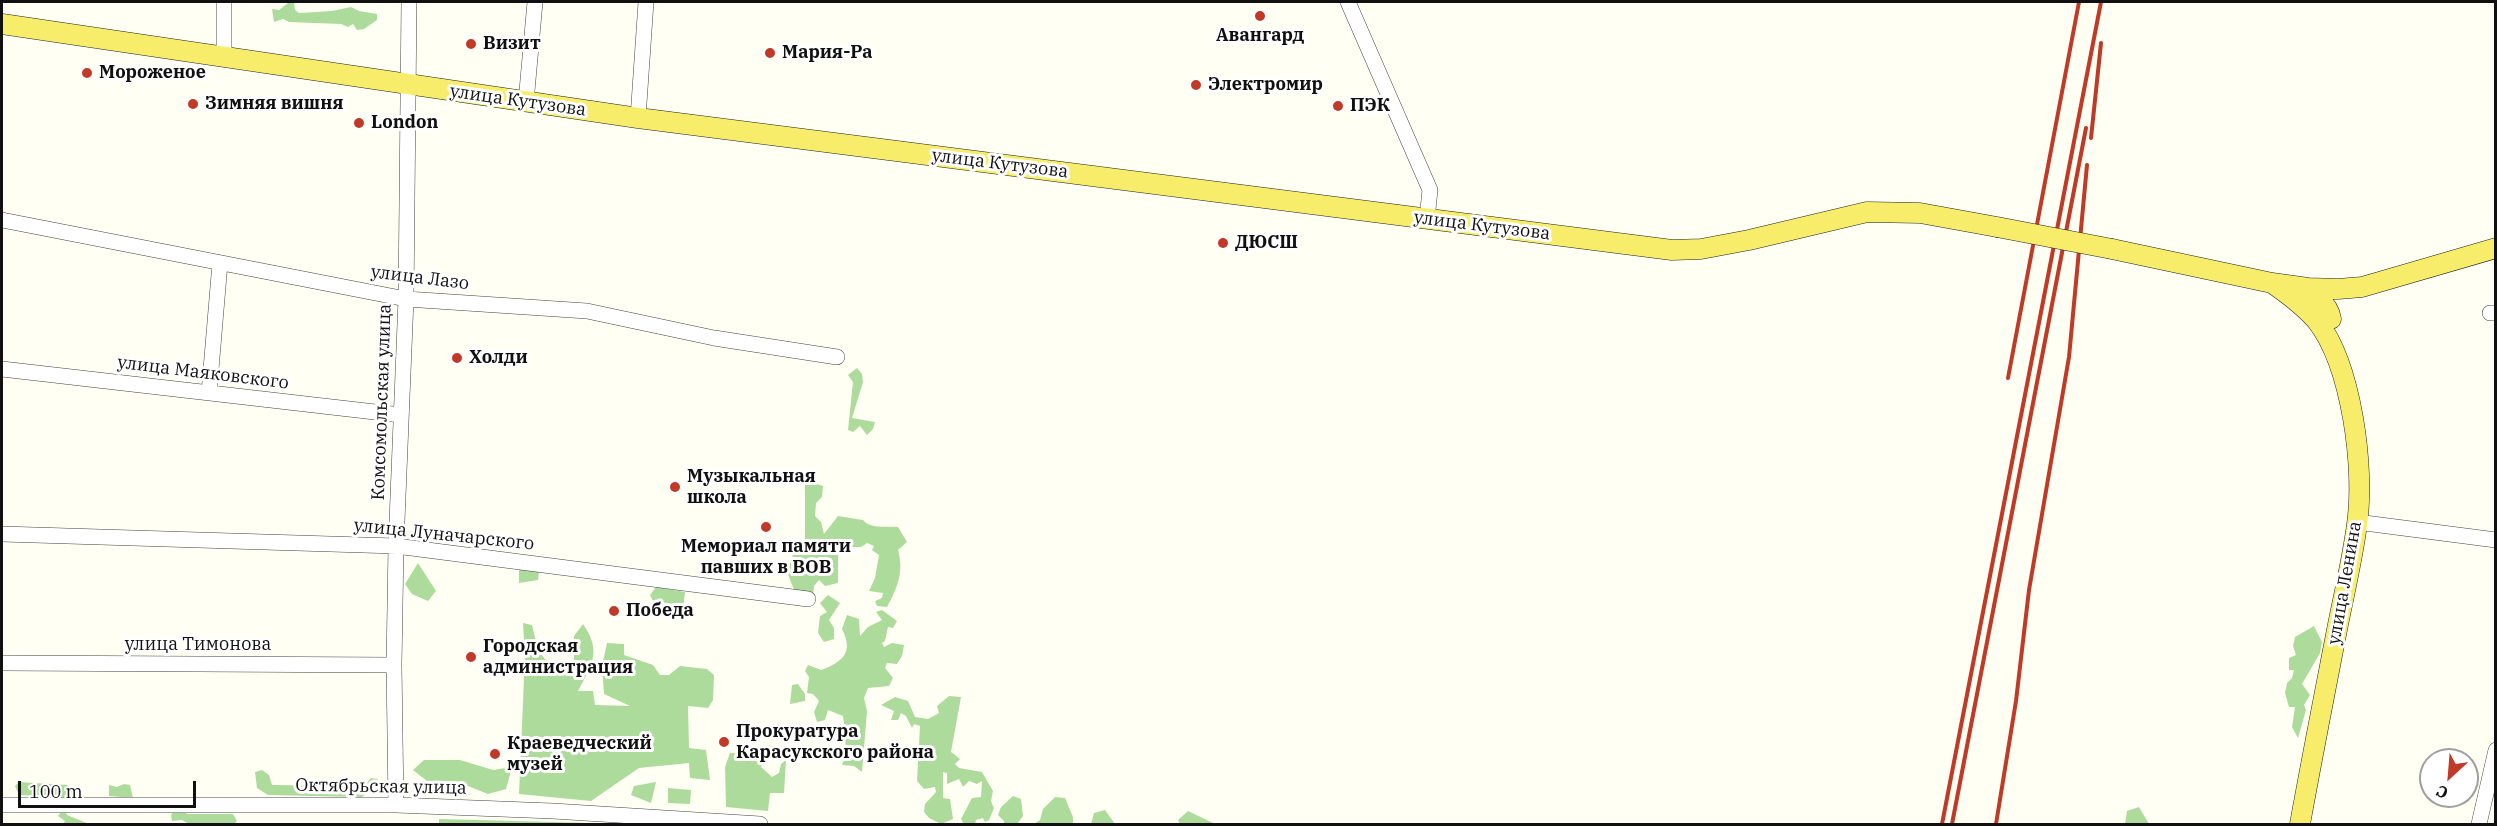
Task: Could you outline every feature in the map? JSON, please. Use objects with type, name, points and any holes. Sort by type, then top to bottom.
[{"type":"main road","name":"улица Кутузова","points":[[2,24],[638,118],[1672,250],[1701,249],[1749,240],[1868,212],[1920,213],[2112,249],[2323,293],[2362,287]]},
{"type":"main road","points":[[2323,293],[2312,305],[2324,320],[2362,287],[2496,248]]},
{"type":"main road","name":"улица Ленина","points":[[2272,283],[2324,320],[2353,416],[2359,465],[2357,522],[2300,825]]},
{"type":"street","points":[[224,2],[225,58]]},
{"type":"street","name":"Комсомольская улица","points":[[396,805],[394,665],[396,546],[406,299],[409,2]]},
{"type":"street","points":[[526,102],[535,2]]},
{"type":"street","points":[[638,118],[646,2]]},
{"type":"street","points":[[1348,2],[1430,190],[1427,219]]},
{"type":"street","name":"улица Лазо","points":[[2,220],[406,299],[587,310],[714,338],[837,357]]},
{"type":"street","points":[[209,393],[220,263]]},
{"type":"street","name":"улица Маяковского","points":[[2,369],[401,415]]},
{"type":"street","points":[[2357,522],[2496,540]]},
{"type":"street","name":"улица Луначарского","points":[[2,534],[396,546],[808,599]]},
{"type":"street","name":"улица Тимонова","points":[[2,663],[394,665]]},
{"type":"street","points":[[2479,825],[2496,750]]},
{"type":"street","name":"Октябрьская улица","points":[[2,806],[396,805],[553,810],[760,825]]},
{"type":"green space","points":[[288,3],[294,3],[295,10],[299,13],[351,7],[377,14],[377,20],[364,29],[357,30],[353,24],[348,27],[341,24],[289,22],[283,19],[274,22],[272,9],[279,10]]},
{"type":"green space","points":[[857,368],[862,374],[863,382],[852,418],[875,422],[873,429],[867,435],[860,426],[853,432],[848,430],[853,382],[848,375]]},
{"type":"green space","points":[[814,483],[823,486],[822,497],[816,503],[815,516],[821,522],[824,534],[838,516],[863,520],[874,526],[898,527],[907,542],[898,550],[899,579],[887,607],[877,606],[875,601],[882,598],[883,593],[869,591],[875,578],[879,555],[872,550],[874,546],[867,543],[861,547],[838,547],[838,583],[825,586],[819,580],[814,586],[813,598],[795,592],[787,572],[796,546],[805,539],[805,485]]},
{"type":"green space","points":[[418,563],[436,591],[428,601],[412,594],[405,584]]},
{"type":"green space","points":[[519,568],[539,571],[538,580],[519,583]]},
{"type":"green space","points":[[656,587],[685,592],[683,610],[677,612],[667,603],[653,601],[650,595]]},
{"type":"green space","points":[[828,595],[840,603],[829,620],[834,628],[834,639],[824,642],[818,633],[820,616],[827,612],[820,603]]},
{"type":"green space","points":[[882,610],[897,621],[893,628],[888,627],[885,641],[882,643],[884,647],[892,643],[904,645],[902,656],[897,664],[887,663],[885,668],[893,678],[889,686],[868,688],[864,698],[867,711],[862,772],[854,766],[842,765],[844,760],[839,752],[846,747],[845,741],[840,740],[845,731],[843,716],[828,710],[825,720],[817,722],[814,712],[819,701],[813,694],[807,693],[809,677],[805,671],[808,665],[821,670],[829,667],[844,655],[847,644],[842,629],[847,615],[859,619],[860,636],[868,627],[882,620],[876,612]]},
{"type":"green space","points":[[523,623],[532,625],[538,650],[551,667],[574,663],[574,636],[583,624],[592,642],[593,658],[578,691],[593,691],[595,705],[630,706],[604,694],[602,666],[607,643],[624,644],[624,655],[653,665],[660,675],[669,675],[680,666],[707,669],[714,675],[713,700],[708,708],[688,706],[689,748],[706,750],[710,780],[690,778],[689,763],[639,768],[591,801],[519,794],[525,655]]},
{"type":"green space","points":[[2314,626],[2322,642],[2320,653],[2302,684],[2310,695],[2304,705],[2306,710],[2298,738],[2292,727],[2295,707],[2289,707],[2285,693],[2294,670],[2289,670],[2289,658],[2296,655],[2293,646],[2295,637]]},
{"type":"green space","points":[[798,684],[805,694],[805,701],[790,704],[792,685]]},
{"type":"green space","points":[[949,696],[961,697],[951,752],[960,759],[955,764],[959,768],[982,772],[993,791],[991,801],[994,808],[989,820],[985,822],[983,818],[976,820],[975,824],[964,824],[961,819],[972,798],[981,797],[982,781],[977,784],[969,781],[963,787],[959,779],[947,784],[947,773],[943,772],[943,798],[950,799],[953,819],[941,824],[929,818],[924,812],[925,804],[936,792],[935,787],[924,789],[917,781],[920,726],[914,724],[912,728],[906,716],[901,713],[898,720],[891,720],[894,711],[881,705],[895,697],[908,701],[915,717],[928,719],[939,713],[937,706]]},
{"type":"green space","points":[[730,753],[762,754],[761,767],[772,777],[779,773],[781,764],[786,760],[784,793],[770,793],[768,811],[726,807],[725,767]]},
{"type":"green space","points":[[424,760],[460,760],[493,770],[512,767],[506,789],[488,794],[463,784],[432,785],[413,770]]},
{"type":"green space","points":[[262,770],[269,775],[272,785],[364,786],[371,778],[378,779],[372,789],[362,797],[268,795],[257,788],[255,772]]},
{"type":"green space","points":[[19,782],[67,785],[73,791],[71,798],[19,795],[15,786]]},
{"type":"green space","points":[[656,782],[651,803],[631,795],[634,786]]},
{"type":"green space","points":[[124,784],[130,785],[133,798],[109,796],[109,785],[117,787]]},
{"type":"green space","points":[[668,788],[691,790],[690,804],[668,803]]},
{"type":"green space","points":[[1013,796],[1021,799],[1023,816],[1017,824],[1004,824],[998,815],[1001,807]]},
{"type":"green space","points":[[1055,797],[1065,798],[1073,817],[1073,824],[1034,824],[1040,820],[1043,809]]},
{"type":"green space","points":[[2139,807],[2149,824],[2125,824],[2127,811]]},
{"type":"green space","points":[[175,810],[183,810],[187,814],[233,814],[237,821],[234,824],[189,824],[182,820],[172,821],[171,815]]},
{"type":"green space","points":[[1105,810],[1115,824],[1091,824],[1094,813]]},
{"type":"green space","points":[[65,811],[67,815],[89,824],[63,824],[65,821],[58,816]]},
{"type":"green space","points":[[1188,811],[1215,824],[1180,824],[1178,820]]},
{"type":"green space","points":[[439,819],[627,824],[439,824]]},
{"type":"railway","points":[[2008,378],[2079,2]]},
{"type":"railway","points":[[1942,824],[2101,2]]},
{"type":"railway","points":[[2091,138],[2101,43]]},
{"type":"railway","points":[[1952,824],[2086,128]]},
{"type":"railway","points":[[1996,824],[2016,701],[2029,590],[2069,357],[2087,165]]},
{"type":"place","name":"Авангард","points":[[1260,16]]},
{"type":"place","name":"Визит","points":[[471,44]]},
{"type":"place","name":"Мария-Ра","points":[[770,53]]},
{"type":"place","name":"Мороженое","points":[[87,73]]},
{"type":"place","name":"Электромир","points":[[1196,85]]},
{"type":"place","name":"Зимняя вишня","points":[[193,104]]},
{"type":"place","name":"ПЭК","points":[[1338,106]]},
{"type":"place","name":"London","points":[[359,123]]},
{"type":"place","name":"ДЮСШ","points":[[1223,243]]},
{"type":"place","name":"Холди","points":[[457,358]]},
{"type":"place","name":"Музыкальная школа","points":[[675,487]]},
{"type":"place","name":"Мемориал памяти павших в ВОВ","points":[[766,527]]},
{"type":"place","name":"Победа","points":[[614,611]]},
{"type":"place","name":"Городская администрация","points":[[471,657]]},
{"type":"place","name":"Прокуратура Карасукского района","points":[[724,742]]},
{"type":"place","name":"Краеведческий музей","points":[[495,754]]}]
